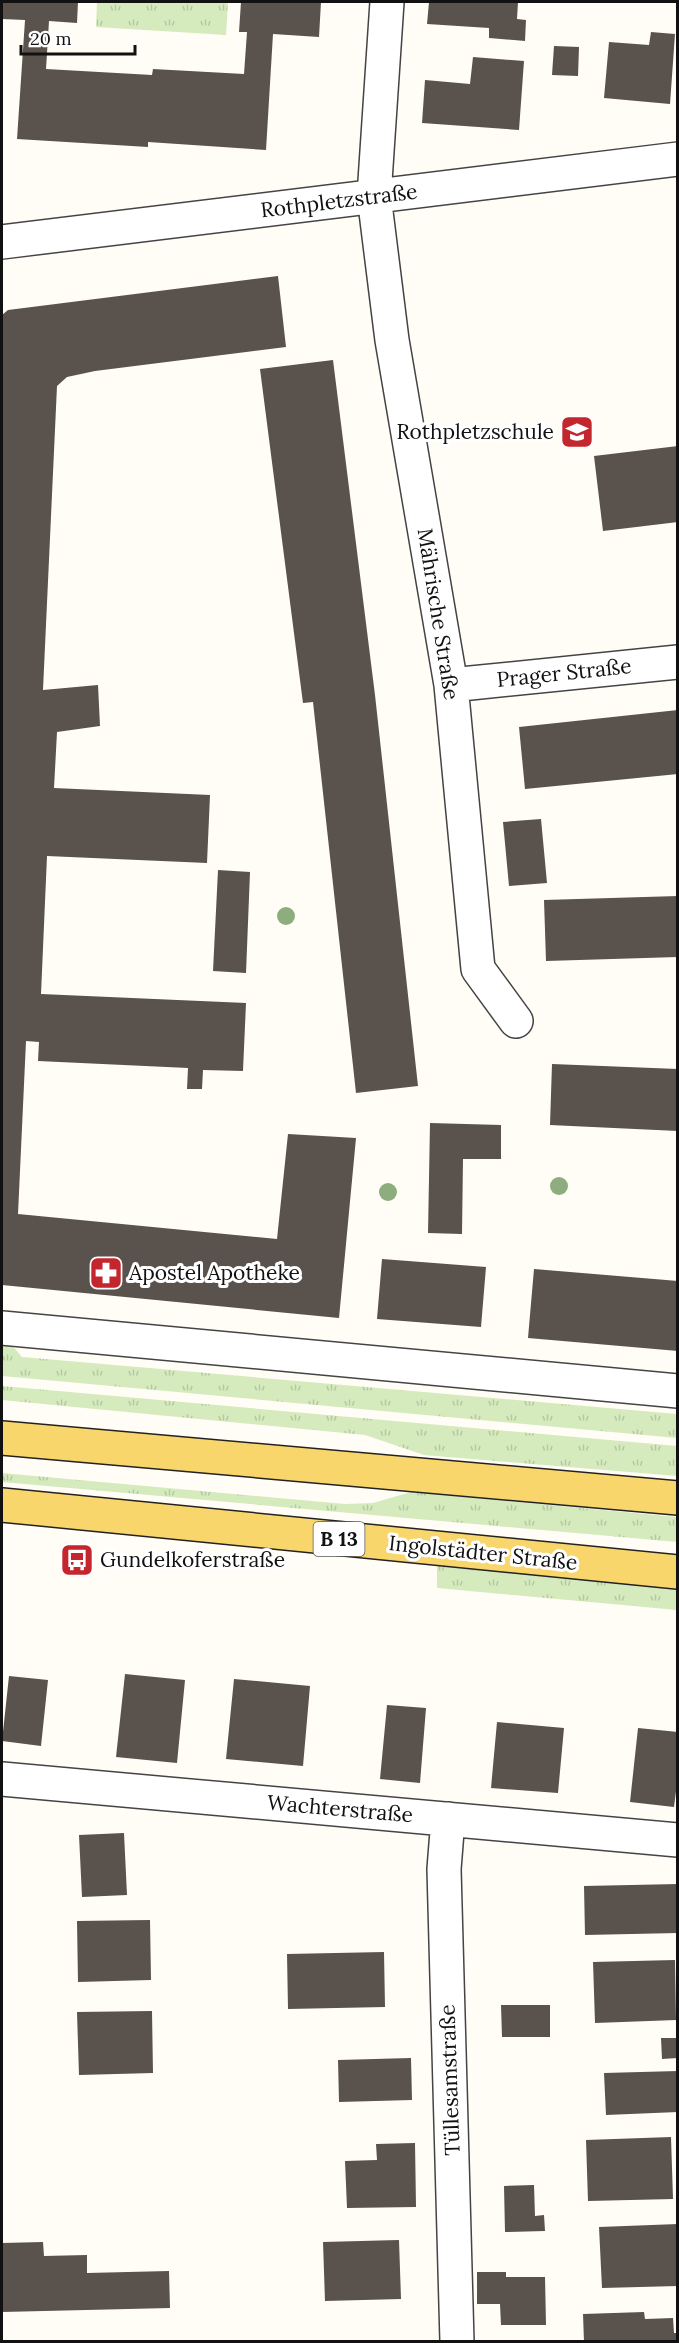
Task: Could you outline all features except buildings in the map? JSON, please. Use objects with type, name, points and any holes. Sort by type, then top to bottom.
[{"type":"main road","points":[[2,1438],[678,1498]]},
{"type":"main road","name":"Ingolstädter Straße","points":[[2,1505],[678,1572]]},
{"type":"street","name":"Mährische Straße","points":[[387,2],[374,196],[392,340],[451,685],[478,969],[516,1021]]},
{"type":"street","name":"Rothpletzstraße","points":[[2,242],[678,159]]},
{"type":"street","name":"Prager Straße","points":[[451,685],[678,662]]},
{"type":"street","points":[[2,1328],[678,1391]]},
{"type":"street","name":"Wachterstraße","points":[[2,1779],[678,1840]]},
{"type":"street","name":"Tüllesamstraße","points":[[448,1819],[444,1869],[458,2342]]},
{"type":"green space","points":[[97,2],[228,2],[226,35],[96,27]]},
{"type":"green space","points":[[2,1344],[11,1344],[22,1357],[677,1414],[677,1438],[2,1376]]},
{"type":"green space","points":[[2,1386],[677,1446],[677,1476],[424,1455],[365,1435],[2,1400]]},
{"type":"green space","points":[[2,1473],[345,1504],[373,1503],[411,1492],[677,1517],[677,1542],[2,1482]]},
{"type":"green space","points":[[437,1561],[677,1584],[677,1610],[437,1588]]},
{"type":"place","name":"Rothpletzschule","points":[[577,432]]},
{"type":"place","name":"Apostel Apotheke","points":[[106,1273]]},
{"type":"place","name":"Gundelkoferstraße","points":[[77,1560]]}]
